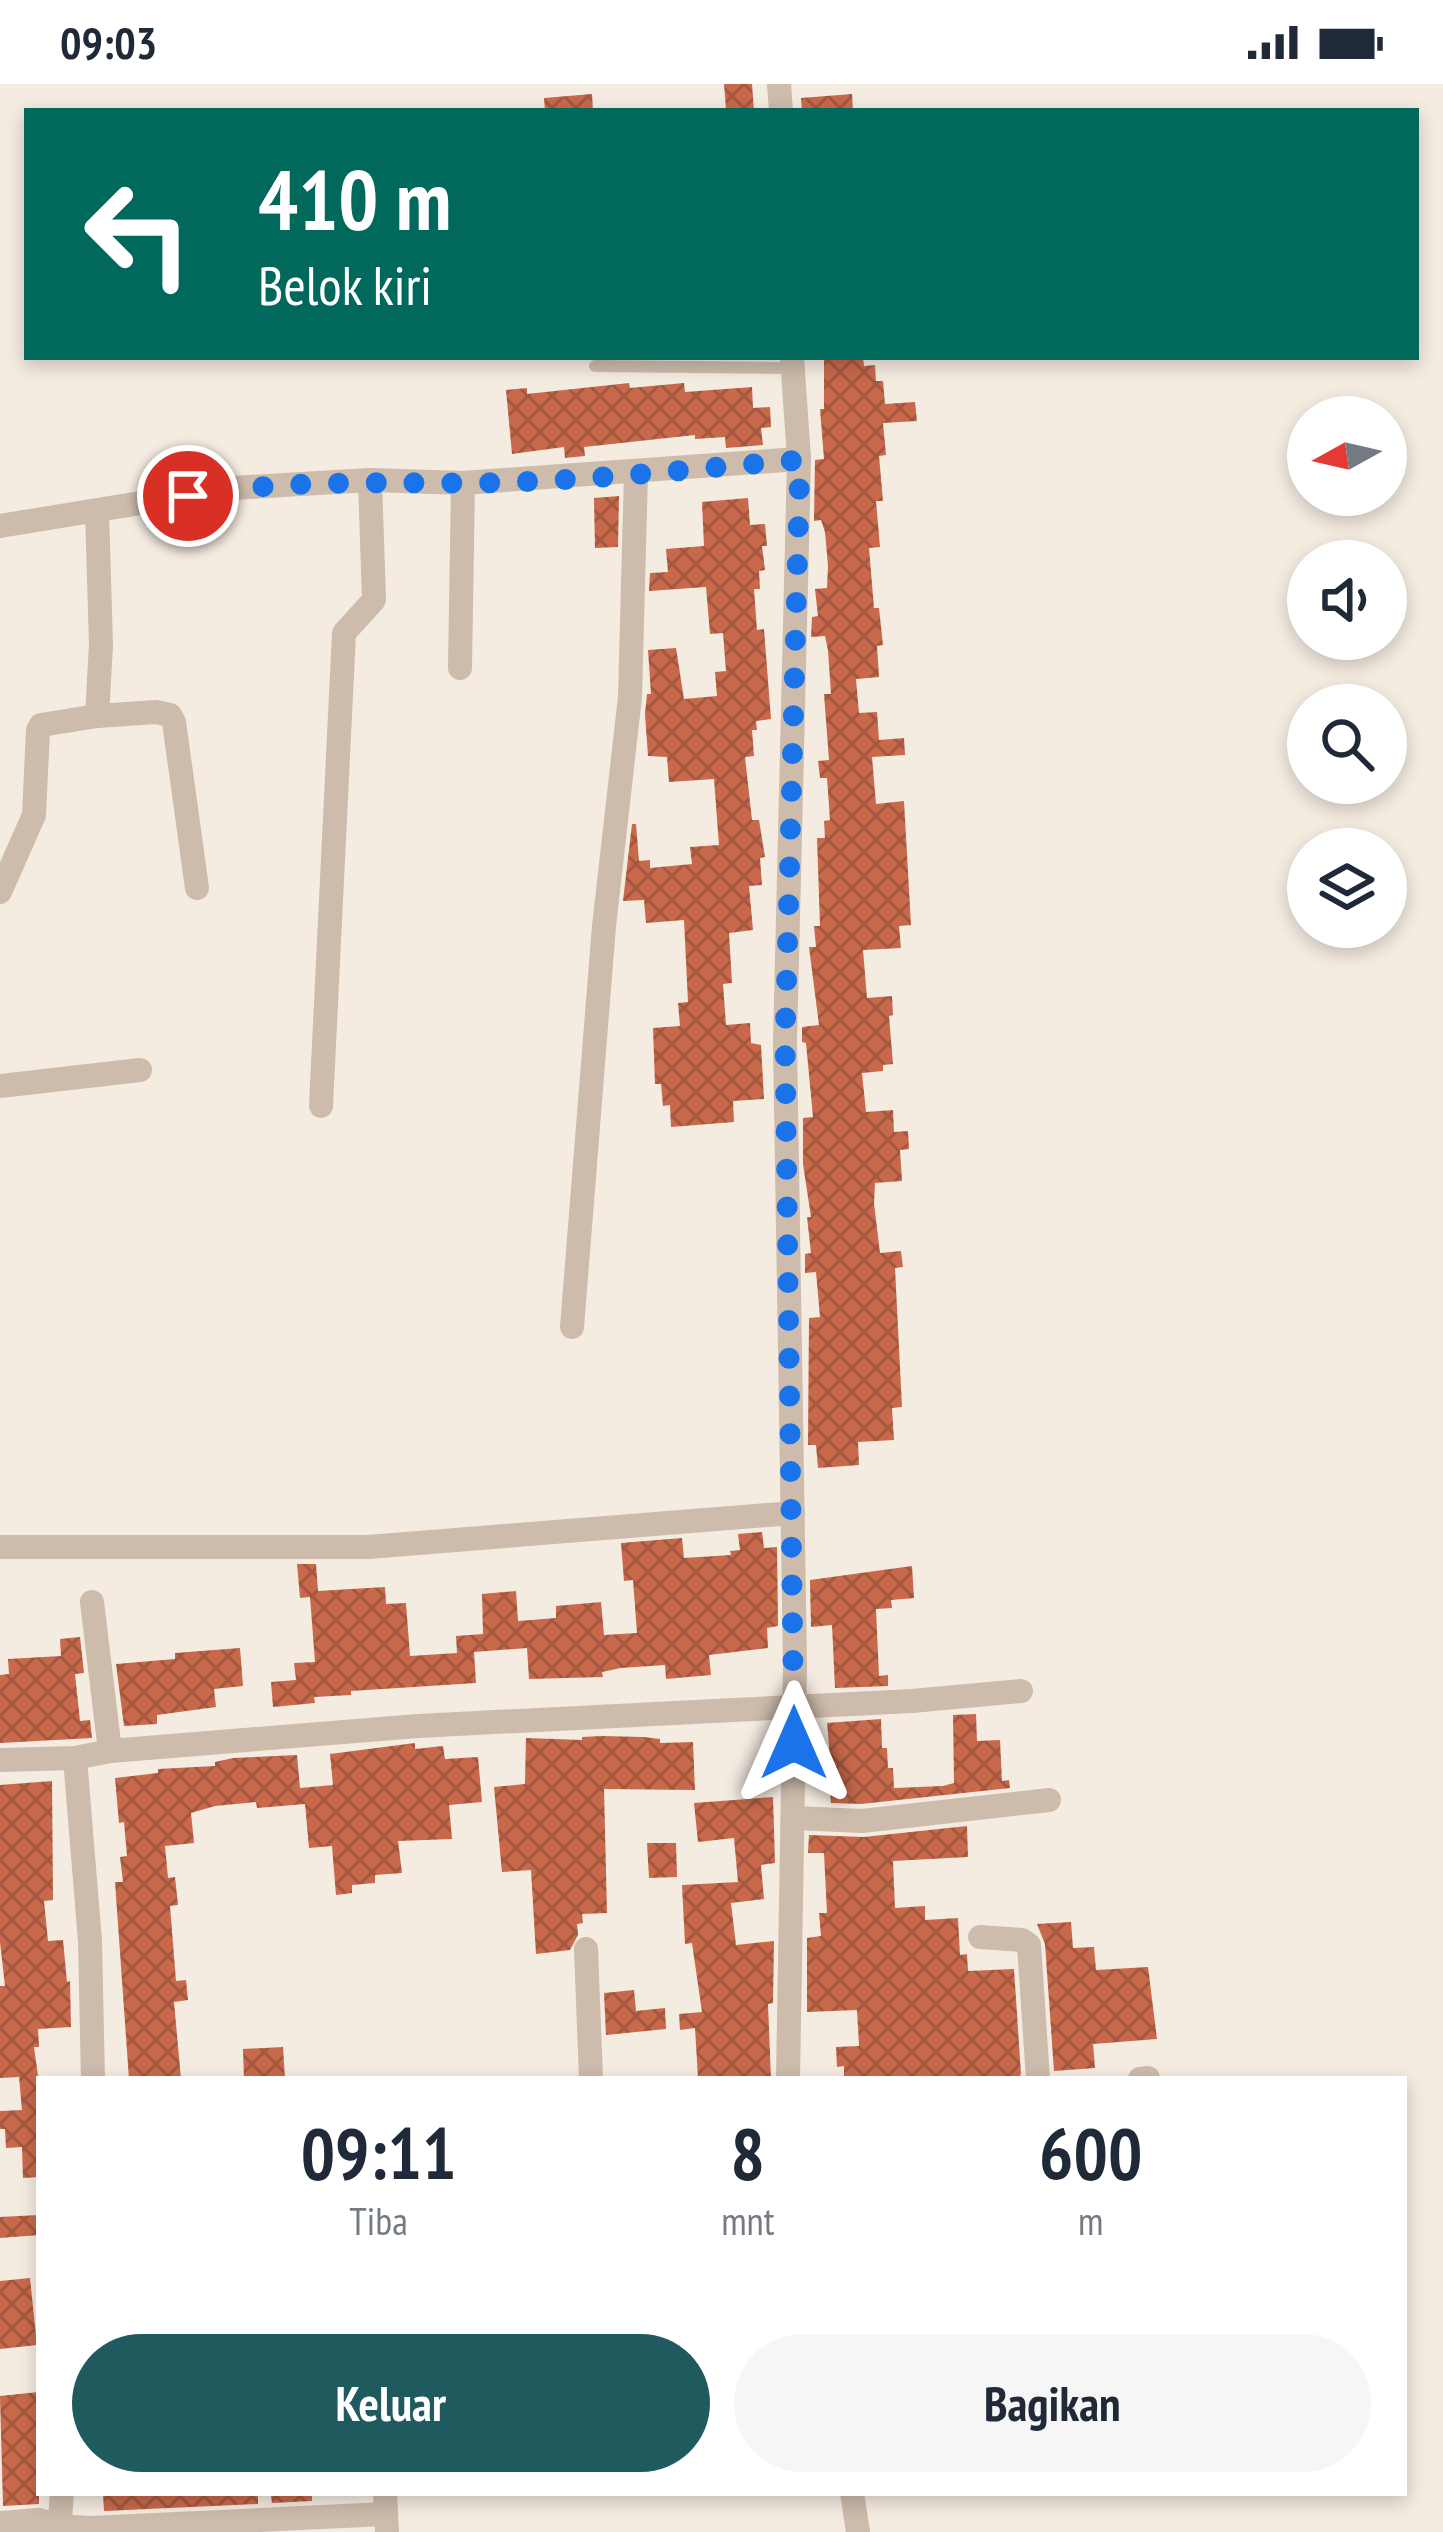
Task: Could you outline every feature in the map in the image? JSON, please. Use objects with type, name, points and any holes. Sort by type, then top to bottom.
[{"type":"street","points":[[788,2076],[795,1818],[785,1042],[800,460],[793,362]]},
{"type":"street","points":[[0,526],[232,488],[370,480],[463,483],[800,460]]},
{"type":"street","points":[[572,1327],[604,926],[630,697],[636,473]]},
{"type":"street","points":[[321,1106],[344,633],[374,600],[370,480]]},
{"type":"street","points":[[460,668],[463,483]]},
{"type":"street","points":[[98,511],[98,716]]},
{"type":"street","points":[[0,892],[34,815],[41,725],[156,712],[170,715],[174,722],[197,888]]},
{"type":"street","points":[[0,1086],[140,1070]]},
{"type":"street","points":[[0,1547],[368,1547],[793,1513]]},
{"type":"street","points":[[92,1602],[110,1751]]},
{"type":"street","points":[[0,1760],[75,1758],[110,1751],[418,1726],[913,1701],[1021,1691]]},
{"type":"street","points":[[75,1758],[90,1942],[93,2076]]},
{"type":"street","points":[[795,1818],[862,1821],[1048,1800]]},
{"type":"street","points":[[980,1936],[1022,1940],[1029,1945],[1038,2076]]},
{"type":"street","points":[[586,1949],[591,2076]]},
{"type":"street","points":[[59,2529],[62,2496]]},
{"type":"street","points":[[853,2496],[859,2532]]},
{"type":"street","points":[[0,2523],[39,2520],[59,2529],[386,2513]]},
{"type":"lane","points":[[595,366],[793,362]]},
{"type":"building","points":[[724,84],[752,84],[754,108],[726,108]]},
{"type":"building","points":[[592,94],[593,108],[545,108],[544,98]]},
{"type":"building","points":[[852,94],[853,108],[802,108],[801,98]]},
{"type":"building","points":[[824,360],[863,360],[864,366],[875,365],[876,381],[883,381],[885,404],[915,402],[917,421],[883,423],[886,455],[879,456],[883,501],[876,501],[880,547],[869,548],[874,608],[879,608],[883,645],[877,646],[879,677],[856,679],[859,713],[877,712],[879,740],[904,738],[905,755],[872,757],[876,804],[904,801],[911,925],[899,926],[901,948],[863,950],[867,998],[892,996],[893,1064],[883,1065],[883,1071],[862,1073],[866,1112],[893,1110],[894,1132],[908,1131],[909,1149],[900,1150],[902,1181],[875,1183],[874,1203],[880,1253],[901,1251],[903,1267],[895,1268],[902,1407],[892,1408],[894,1440],[858,1442],[859,1465],[818,1468],[816,1445],[808,1445],[809,1318],[820,1317],[816,1272],[805,1273],[805,1254],[811,1253],[807,1217],[811,1217],[803,1164],[803,1118],[813,1117],[802,1027],[819,1025],[809,947],[816,947],[814,926],[820,926],[817,838],[825,838],[824,821],[830,820],[827,778],[820,778],[818,761],[829,760],[824,694],[831,694],[828,650],[825,636],[811,637],[812,617],[818,616],[815,589],[827,588],[825,532],[821,520],[814,521],[815,460],[824,459],[820,409],[824,409]]},
{"type":"building","points":[[629,383],[630,388],[684,383],[685,392],[752,387],[753,408],[770,407],[771,427],[761,428],[763,445],[726,448],[725,437],[695,439],[695,435],[584,447],[585,456],[565,458],[564,447],[512,454],[506,390],[527,388],[527,394]]},
{"type":"building","points":[[619,496],[618,547],[595,548],[594,498]]},
{"type":"building","points":[[748,498],[750,525],[765,524],[767,546],[762,546],[765,570],[759,571],[760,589],[754,589],[757,630],[764,629],[771,719],[756,721],[754,756],[745,757],[752,820],[759,820],[765,857],[760,858],[762,885],[749,886],[753,930],[729,933],[732,983],[723,984],[726,1025],[750,1023],[751,1043],[761,1045],[764,1099],[733,1101],[734,1122],[671,1127],[670,1105],[663,1106],[661,1084],[655,1084],[653,1028],[680,1026],[678,1003],[688,1002],[684,920],[646,923],[644,900],[623,901],[632,824],[636,824],[639,861],[650,860],[650,868],[692,864],[690,847],[719,845],[714,779],[669,782],[667,757],[648,756],[648,650],[676,648],[684,699],[717,696],[715,672],[726,671],[723,633],[710,634],[706,587],[649,591],[650,573],[668,572],[666,549],[704,546],[702,502]]},
{"type":"building","points":[[762,1532],[764,1548],[777,1547],[778,1626],[767,1628],[768,1648],[709,1655],[711,1675],[666,1679],[665,1665],[621,1668],[602,1672],[603,1677],[529,1679],[527,1648],[474,1652],[476,1683],[351,1691],[351,1695],[314,1697],[315,1703],[273,1707],[271,1682],[296,1680],[294,1663],[315,1662],[310,1597],[300,1598],[297,1564],[316,1564],[318,1591],[385,1587],[386,1604],[406,1603],[410,1656],[457,1653],[456,1636],[483,1634],[482,1594],[516,1591],[518,1621],[556,1618],[556,1606],[601,1602],[604,1635],[637,1633],[633,1580],[624,1581],[621,1543],[682,1538],[684,1558],[731,1555],[730,1551],[740,1550],[738,1534]]},
{"type":"building","points":[[912,1566],[914,1598],[891,1600],[892,1608],[876,1609],[879,1676],[888,1675],[888,1686],[835,1688],[832,1625],[811,1627],[810,1580]]},
{"type":"building","points":[[80,1637],[84,1673],[75,1674],[80,1721],[90,1720],[92,1738],[0,1743],[0,1675],[9,1674],[8,1659],[61,1656],[60,1639]]},
{"type":"building","points":[[240,1648],[243,1686],[214,1689],[216,1707],[157,1715],[157,1724],[124,1726],[116,1664]]},
{"type":"building","points":[[976,1714],[977,1741],[1000,1740],[1002,1781],[1009,1780],[1010,1788],[831,1803],[827,1723],[881,1719],[882,1748],[887,1748],[888,1768],[893,1768],[894,1788],[943,1786],[954,1783],[953,1715]]},
{"type":"building","points":[[602,1736],[693,1742],[695,1790],[604,1789],[607,1913],[582,1914],[583,1923],[577,1924],[578,1935],[570,1950],[536,1954],[531,1870],[502,1872],[494,1787],[525,1784],[526,1738]]},
{"type":"building","points":[[415,1743],[415,1749],[443,1746],[445,1759],[478,1757],[482,1802],[449,1805],[452,1839],[398,1841],[402,1873],[375,1875],[375,1883],[352,1885],[352,1893],[336,1895],[332,1846],[309,1848],[305,1804],[257,1808],[256,1802],[191,1813],[194,1843],[165,1846],[168,1878],[175,1877],[178,1905],[170,1906],[176,1981],[186,1980],[188,2000],[174,2002],[181,2076],[129,2076],[115,1882],[123,1882],[120,1857],[127,1856],[115,1778],[158,1773],[158,1769],[215,1766],[215,1762],[233,1758],[297,1755],[300,1788],[333,1785],[330,1754]]},
{"type":"building","points":[[52,1781],[53,1900],[44,1901],[48,1941],[63,1940],[71,2027],[38,2029],[39,2047],[34,2047],[36,2177],[23,2178],[22,2147],[6,2148],[5,2129],[0,2129],[0,2111],[22,2110],[19,2077],[0,2078],[0,1986],[5,1986],[0,1942],[0,1785]]},
{"type":"building","points":[[773,1797],[775,1863],[761,1865],[764,1899],[731,1903],[736,1945],[774,1941],[773,2003],[768,2004],[771,2076],[698,2076],[695,2028],[680,2030],[679,2014],[702,2012],[692,1943],[685,1944],[682,1885],[738,1882],[734,1838],[698,1842],[694,1803]]},
{"type":"building","points":[[967,1826],[968,1857],[893,1861],[895,1908],[925,1906],[925,1920],[958,1918],[960,1955],[967,1954],[968,1971],[1014,1969],[1020,2076],[844,2076],[844,2066],[837,2067],[836,2047],[859,2046],[857,2010],[807,2012],[807,1938],[821,1936],[819,1913],[827,1913],[824,1853],[808,1853],[809,1835],[864,1837]]},
{"type":"building","points":[[647,1843],[676,1843],[677,1877],[649,1878]]},
{"type":"building","points":[[1071,1922],[1073,1948],[1094,1947],[1096,1970],[1148,1967],[1157,2039],[1093,2044],[1095,2068],[1054,2071],[1045,1944],[1037,1924]]},
{"type":"building","points":[[634,1990],[636,2011],[665,2008],[666,2029],[606,2035],[604,1993]]},
{"type":"building","points":[[283,2047],[285,2076],[244,2076],[243,2049]]},
{"type":"building","points":[[36,2215],[36,2235],[0,2238],[0,2217]]},
{"type":"building","points":[[30,2278],[36,2345],[0,2349],[0,2281]]},
{"type":"building","points":[[36,2392],[39,2504],[3,2506],[0,2396]]},
{"type":"building","points":[[103,2496],[258,2496],[258,2504],[104,2511]]},
{"type":"building","points":[[271,2496],[312,2496],[312,2501],[272,2503]]},
{"type":"route","points":[[188,496],[278,485],[370,480],[463,483],[800,460],[785,1042],[794,1743]]}]
